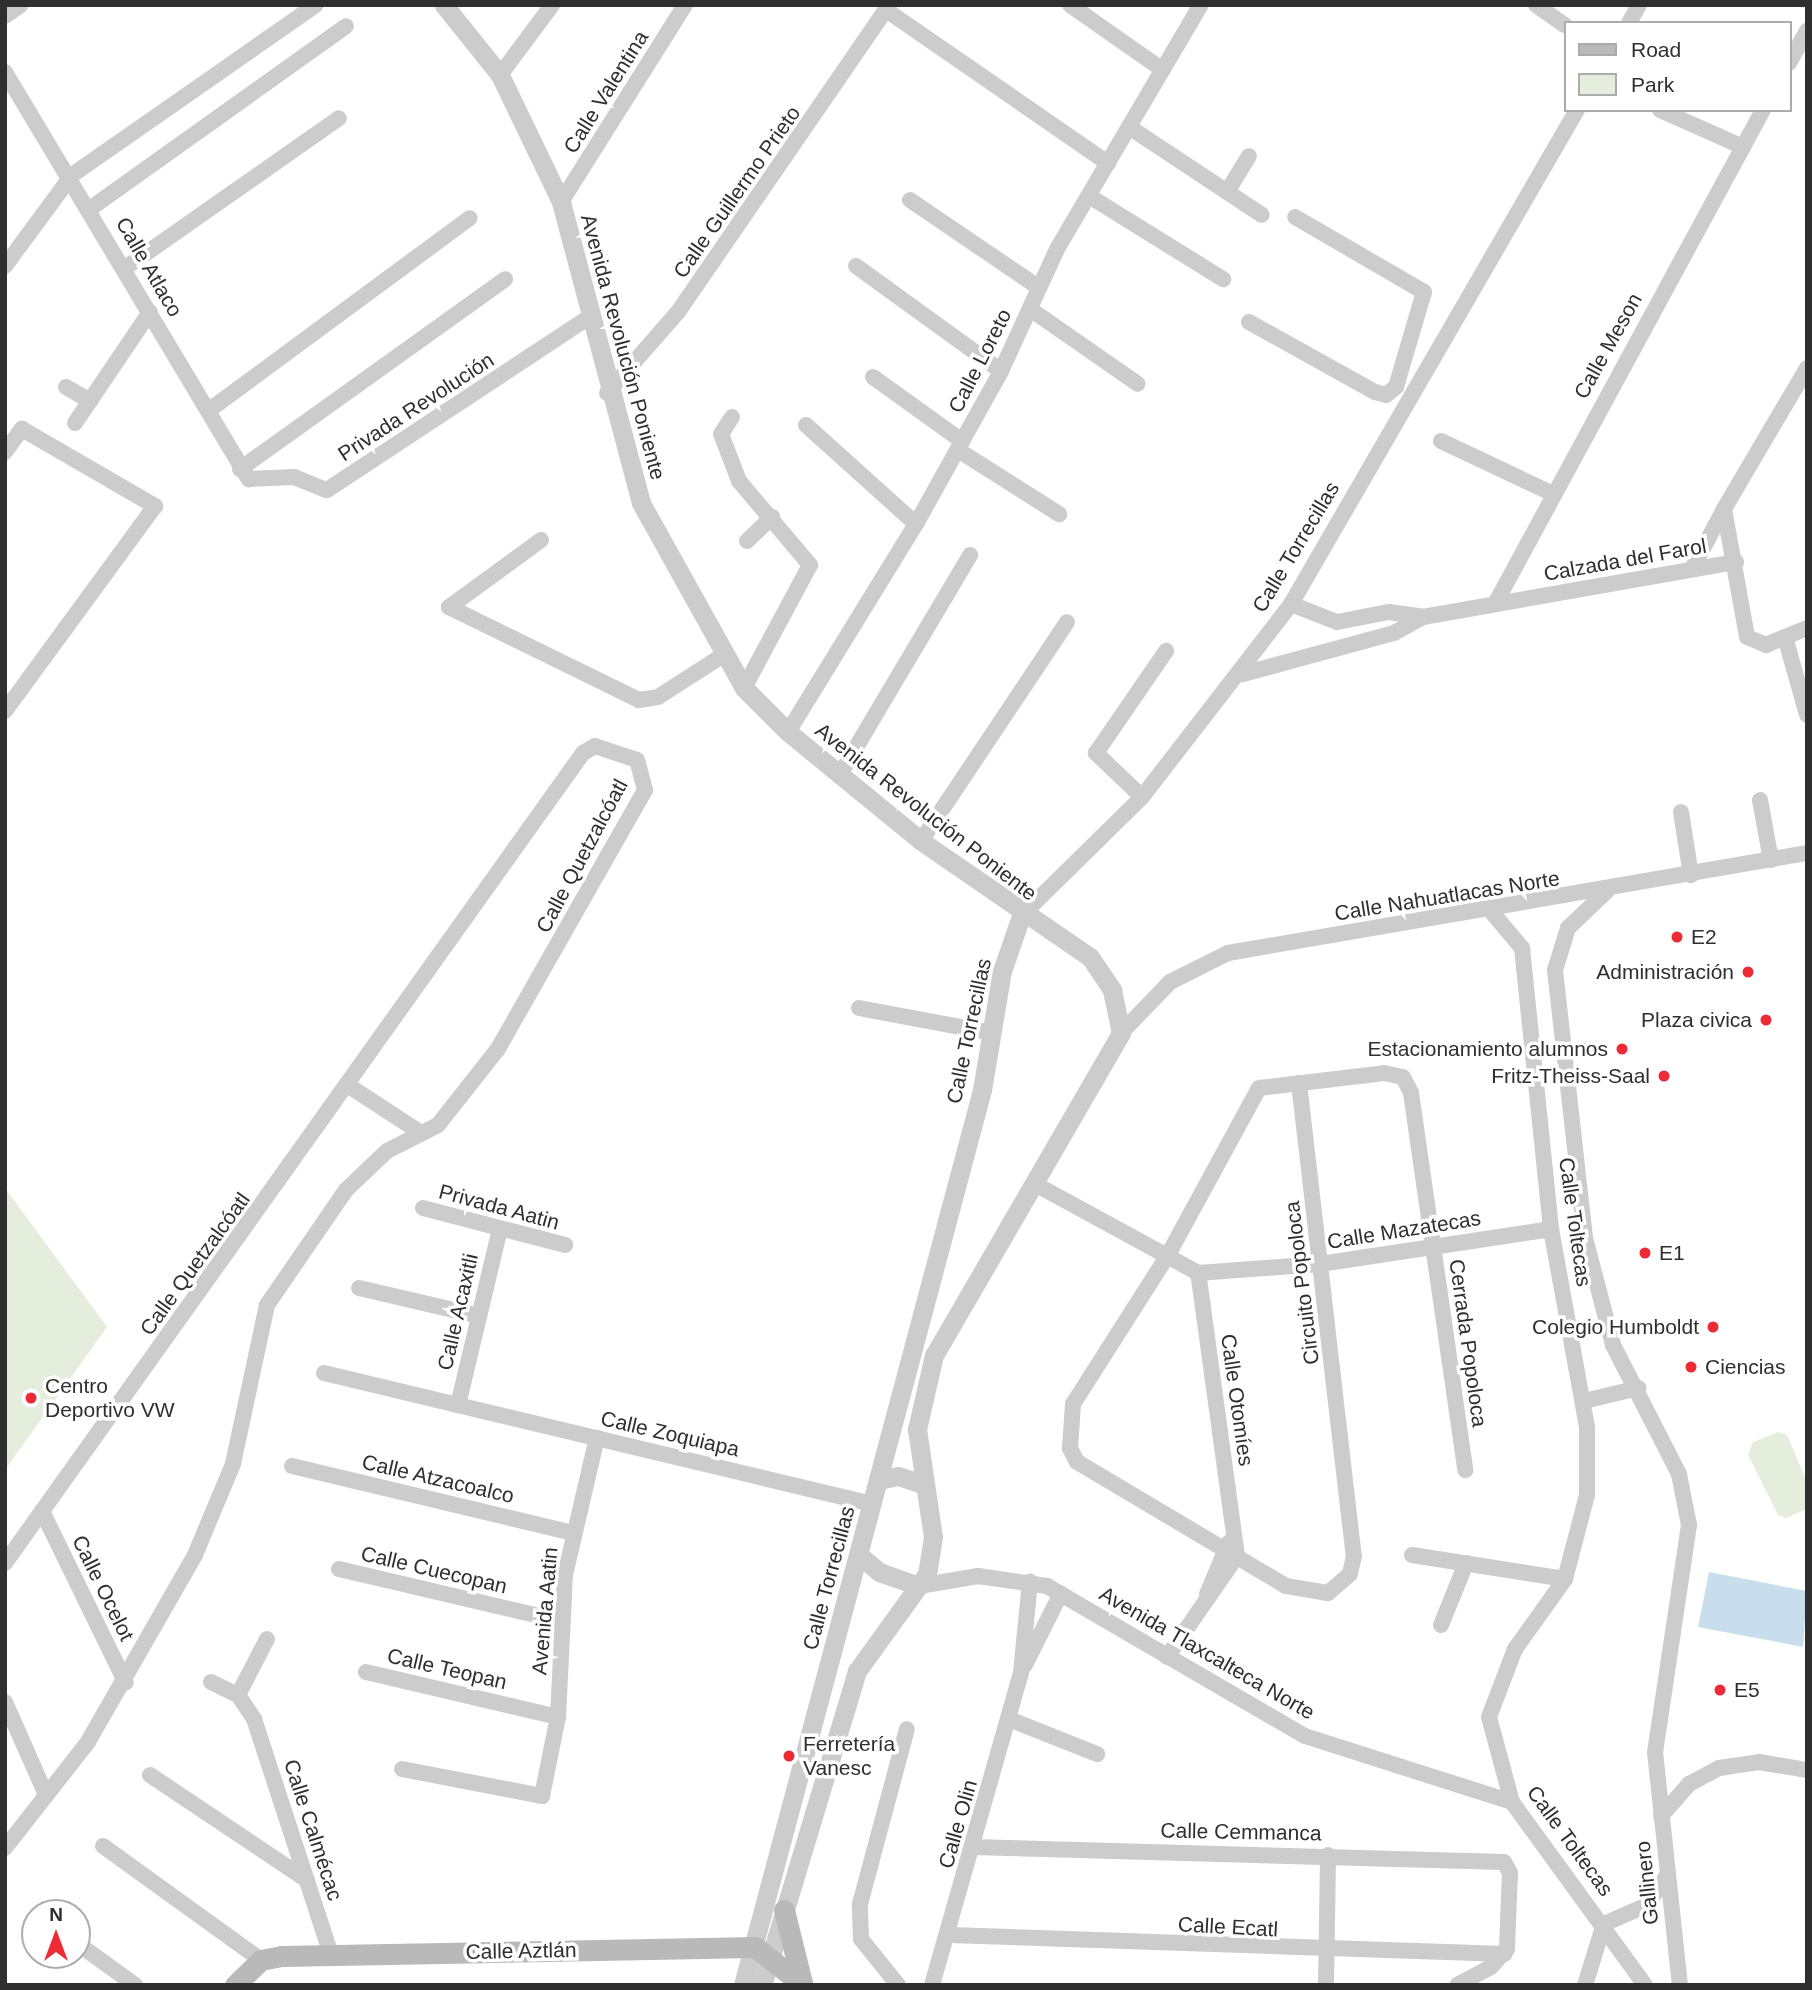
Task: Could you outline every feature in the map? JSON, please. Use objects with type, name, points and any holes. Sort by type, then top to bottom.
[{"type":"main road","points":[[784,1910],[802,1984]]},
{"type":"main road","name":"Calle Aztlán","points":[[261,1960],[331,1954],[763,1950]]},
{"type":"main road","points":[[763,1950],[802,1984]]},
{"type":"main road","points":[[235,1985],[261,1960]]},
{"type":"street","points":[[5,16],[21,5]]},
{"type":"street","points":[[5,266],[72,175],[316,5]]},
{"type":"street","name":"Avenida Revolución Poniente","points":[[444,5],[500,75],[561,202],[607,393],[641,503],[744,688],[788,732],[920,841],[1021,916],[1090,957],[1112,990],[1121,1032]]},
{"type":"street","points":[[500,75],[552,5]]},
{"type":"street","name":"Calle Valentina","points":[[561,202],[685,5]]},
{"type":"street","points":[[1069,5],[1163,69]]},
{"type":"street","name":"Calle Loreto","points":[[788,732],[960,445],[1001,371],[1038,287],[1201,5]]},
{"type":"street","points":[[1630,21],[1639,5]]},
{"type":"street","points":[[1537,6],[1563,24]]},
{"type":"street","points":[[887,8],[1108,163]]},
{"type":"street","name":"Calle Guillermo Prieto","points":[[607,393],[686,301],[887,8]]},
{"type":"street","points":[[91,208],[346,26]]},
{"type":"street","points":[[1791,59],[1807,31]]},
{"type":"street","name":"Calle Atlaco","points":[[5,72],[72,175],[240,469],[255,481]]},
{"type":"street","name":"Calle Torrecillas","points":[[762,1985],[763,1950],[859,1555],[992,1032],[1002,971],[1021,916],[1142,797],[1243,674],[1291,604],[1439,342],[1576,112]]},
{"type":"street","points":[[1664,112],[1743,147]]},
{"type":"street","name":"Calle Meson","points":[[1495,604],[1551,493],[1762,112]]},
{"type":"street","points":[[125,268],[340,118]]},
{"type":"street","points":[[1129,127],[1262,215]]},
{"type":"street","points":[[1227,192],[1249,156]]},
{"type":"street","points":[[1089,196],[1223,279]]},
{"type":"street","points":[[909,200],[1038,287]]},
{"type":"street","points":[[1249,322],[1386,395],[1396,387],[1424,303],[1418,287],[1295,217]]},
{"type":"street","points":[[208,411],[470,218]]},
{"type":"street","points":[[856,266],[1001,371]]},
{"type":"street","points":[[240,469],[505,279]]},
{"type":"street","points":[[1030,309],[1138,384]]},
{"type":"street","points":[[75,423],[150,312]]},
{"type":"street","name":"Privada Revolución","points":[[255,481],[294,477],[327,490],[589,317]]},
{"type":"street","points":[[1415,332],[1439,342]]},
{"type":"street","points":[[1692,569],[1807,368]]},
{"type":"street","points":[[873,377],[960,445],[1059,514]]},
{"type":"street","points":[[66,387],[90,401]]},
{"type":"street","points":[[732,417],[720,434],[739,481],[806,555],[810,574],[744,688]]},
{"type":"street","points":[[806,425],[915,524]]},
{"type":"street","points":[[5,452],[22,429],[155,506],[5,711]]},
{"type":"street","points":[[1441,441],[1551,493]]},
{"type":"street","points":[[1724,509],[1736,562]]},
{"type":"street","points":[[747,541],[772,517]]},
{"type":"street","points":[[541,540],[449,607],[639,700],[658,697],[725,654]]},
{"type":"street","points":[[839,776],[970,555]]},
{"type":"street","name":"Calzada del Farol","points":[[1243,674],[1378,637],[1423,617],[1736,562],[1748,636],[1766,645],[1807,628]]},
{"type":"street","name":"Calzada del Farol","points":[[1291,604],[1320,620],[1374,614],[1423,617]]},
{"type":"street","points":[[1374,614],[1378,637]]},
{"type":"street","points":[[920,841],[1067,622]]},
{"type":"street","points":[[1785,636],[1807,715]]},
{"type":"street","points":[[1142,797],[1096,753],[1166,651]]},
{"type":"street","name":"Calle Quetzalcóatl","points":[[5,1563],[349,1086],[583,753],[595,746],[637,760],[645,790],[588,898],[497,1050],[438,1125],[387,1151],[346,1190],[267,1306],[233,1464],[195,1555],[126,1683],[5,1848]]},
{"type":"street","points":[[1760,800],[1771,860]]},
{"type":"street","points":[[1681,812],[1691,875]]},
{"type":"street","name":"Calle Nahuatlacas Norte","points":[[1121,1032],[1170,982],[1205,959],[1607,891],[1807,853]]},
{"type":"street","name":"Calle Toltecas","points":[[1607,891],[1568,928],[1555,970],[1586,1238],[1613,1345],[1638,1388],[1679,1474],[1689,1525],[1656,1727],[1661,1816]]},
{"type":"street","name":"Calle Toltecas","points":[[1490,911],[1512,929],[1527,972],[1551,1229],[1584,1401],[1587,1496],[1565,1579],[1515,1649],[1489,1717],[1512,1802],[1604,1924],[1645,1985]]},
{"type":"street","points":[[1527,972],[1555,970]]},
{"type":"street","points":[[859,1008],[992,1032]]},
{"type":"street","name":"Calle Torrecillas","points":[[743,1985],[784,1910],[857,1671],[875,1639],[919,1586],[932,1555],[917,1429],[934,1355],[970,1284],[1035,1184],[1121,1032]]},
{"type":"street","name":"Cerrada Popoloca","points":[[1299,1083],[1384,1073],[1403,1077],[1411,1093],[1465,1470]]},
{"type":"street","name":"Circuito Popoloca","points":[[1299,1083],[1354,1565],[1338,1588],[1316,1595],[1286,1586],[1077,1462],[1068,1436],[1073,1404],[1093,1367],[1168,1255],[1259,1088],[1299,1083]]},
{"type":"street","points":[[349,1086],[421,1133]]},
{"type":"street","points":[[1035,1184],[1198,1273]]},
{"type":"street","name":"Privada Aatin","points":[[423,1209],[565,1245]]},
{"type":"street","name":"Calle Acaxitli","points":[[458,1405],[500,1228]]},
{"type":"street","name":"Calle Mazatecas","points":[[1198,1273],[1320,1264],[1551,1229]]},
{"type":"street","name":"Calle Otomíes","points":[[1198,1273],[1235,1533],[1231,1553]]},
{"type":"street","points":[[359,1288],[479,1316]]},
{"type":"street","name":"Calle Zoquiapa","points":[[324,1373],[872,1504]]},
{"type":"street","points":[[1584,1401],[1638,1388]]},
{"type":"street","name":"Avenida Aatin","points":[[402,1769],[535,1800],[547,1789],[558,1717],[561,1621],[573,1533],[597,1438]]},
{"type":"street","name":"Calle Atzacoalco","points":[[292,1466],[573,1533]]},
{"type":"street","points":[[878,1480],[898,1476],[925,1485]]},
{"type":"street","name":"Calle Ocelot","points":[[42,1511],[126,1683]]},
{"type":"street","points":[[1167,1657],[1231,1553]]},
{"type":"street","points":[[859,1555],[878,1572],[919,1586]]},
{"type":"street","points":[[1412,1555],[1565,1579]]},
{"type":"street","points":[[1441,1625],[1466,1563]]},
{"type":"street","name":"Calle Cuecopan","points":[[338,1569],[561,1621]]},
{"type":"street","name":"Avenida Tlaxcalteca Norte","points":[[919,1586],[978,1576],[1030,1581],[1061,1593],[1305,1736],[1512,1802]]},
{"type":"street","name":"Calle Olin","points":[[932,1985],[950,1935],[1021,1673],[1030,1581]]},
{"type":"street","name":"Calle Olin","points":[[1021,1673],[1061,1593]]},
{"type":"street","points":[[211,1682],[238,1696],[267,1639]]},
{"type":"street","name":"Calle Teopan","points":[[366,1672],[558,1717]]},
{"type":"street","name":"Calle Calmécac","points":[[238,1696],[254,1718],[331,1954]]},
{"type":"street","points":[[5,1702],[46,1795]]},
{"type":"street","points":[[1009,1719],[1097,1754]]},
{"type":"street","points":[[898,1985],[861,1939],[860,1904],[907,1729]]},
{"type":"street","name":"Gallinero","points":[[1680,1985],[1661,1816],[1689,1784],[1719,1768],[1759,1762],[1807,1770]]},
{"type":"street","points":[[149,1775],[307,1881]]},
{"type":"street","points":[[103,1846],[261,1960]]},
{"type":"street","name":"Calle Cemmanca","points":[[972,1847],[1328,1855],[1508,1864],[1505,1954]]},
{"type":"street","points":[[1326,1985],[1328,1855]]},
{"type":"street","points":[[1585,1985],[1604,1924],[1647,1905],[1667,1875]]},
{"type":"street","name":"Calle Ecatl","points":[[950,1935],[1327,1952],[1505,1954]]},
{"type":"street","points":[[91,1953],[135,1985]]},
{"type":"street","points":[[1457,1985],[1505,1954]]},
{"type":"green space","name":"Centro Deportivo VW","points":[[5,1188],[107,1327],[5,1470]]},
{"type":"green space","points":[[1778,1432],[1787,1435],[1807,1482],[1807,1509],[1786,1518],[1778,1515],[1748,1455],[1753,1442]]},
{"type":"water","points":[[1709,1572],[1807,1591],[1803,1647],[1698,1627]]},
{"type":"place","name":"E2","points":[[1677,937]]},
{"type":"place","name":"Administración","points":[[1748,972]]},
{"type":"place","name":"Plaza civica","points":[[1766,1020]]},
{"type":"place","name":"Estacionamiento alumnos","points":[[1622,1049]]},
{"type":"place","name":"Fritz-Theiss-Saal","points":[[1664,1076]]},
{"type":"place","name":"E1","points":[[1645,1253]]},
{"type":"place","name":"Colegio Humboldt","points":[[1713,1327]]},
{"type":"place","name":"Ciencias","points":[[1691,1367]]},
{"type":"place","name":"Centro Deportivo VW","points":[[31,1398]]},
{"type":"place","name":"E5","points":[[1720,1690]]},
{"type":"place","name":"Ferretería Vanesc","points":[[789,1756]]}]
